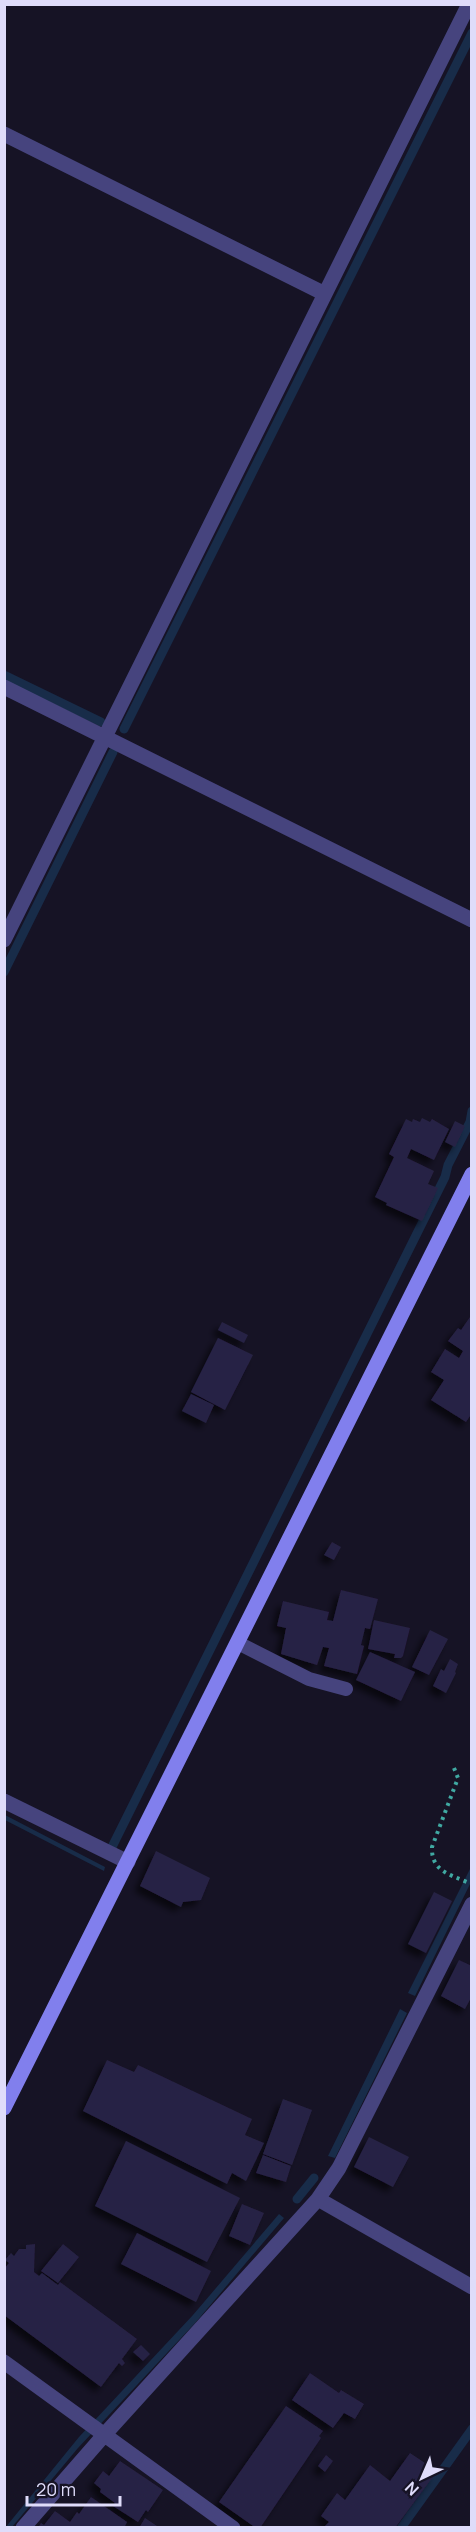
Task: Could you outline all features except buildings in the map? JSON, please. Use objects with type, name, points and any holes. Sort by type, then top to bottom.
[{"type":"street","points":[[4,940],[469,4]]},
{"type":"street","points":[[4,134],[325,294]]},
{"type":"street","points":[[4,687],[471,920]]},
{"type":"street","points":[[4,2109],[471,1174]]},
{"type":"street","points":[[4,1801],[128,1862]]},
{"type":"street","points":[[23,2528],[318,2199],[339,2168],[471,1904]]},
{"type":"street","points":[[318,2199],[471,2287]]},
{"type":"street","points":[[4,2362],[233,2528]]},
{"type":"lane","points":[[238,1643],[309,1678],[346,1689]]},
{"type":"path","points":[[454,1768],[458,1778],[432,1847],[431,1858],[440,1870],[460,1879]]},
{"type":"water","points":[[5,1815],[105,1867],[104,1871],[5,1820]]},
{"type":"water","points":[[471,1867],[471,1882],[415,1996],[408,1993]]},
{"type":"water","points":[[400,2009],[407,2013],[335,2158],[328,2156]]},
{"type":"water","points":[[279,2214],[284,2218],[196,2322],[78,2448],[12,2527],[5,2528],[79,2437],[193,2315]]},
{"type":"waterway","points":[[124,729],[472,33]]},
{"type":"waterway","points":[[4,675],[101,722]]},
{"type":"waterway","points":[[4,972],[113,752]]},
{"type":"waterway","points":[[112,1847],[445,1177],[448,1165],[470,1122],[472,1111]]},
{"type":"waterway","points":[[297,2199],[314,2178]]},
{"type":"waterway","points":[[401,2528],[472,2429]]}]
